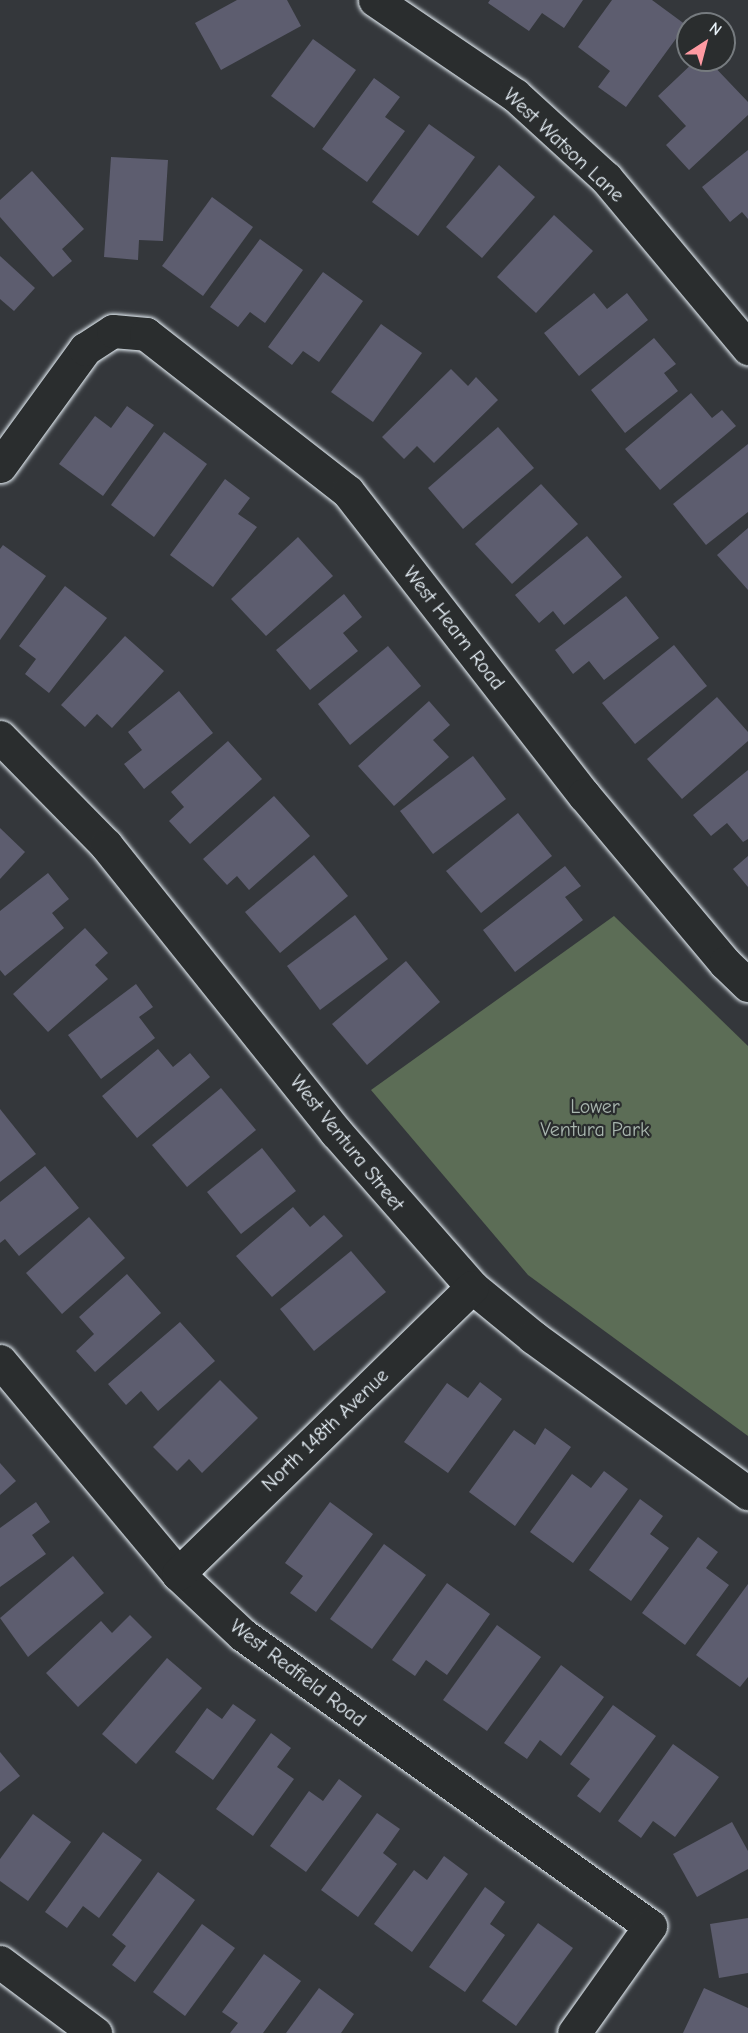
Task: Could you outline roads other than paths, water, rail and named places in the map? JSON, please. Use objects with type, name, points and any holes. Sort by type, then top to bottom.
[{"type":"street","name":"West Watson Lane","points":[[375,0],[515,95],[606,178],[748,348]]},
{"type":"street","name":"West Hearn Road","points":[[0,466],[85,349],[113,331],[146,334],[348,492],[584,795],[725,963],[748,985]]},
{"type":"street","name":"West Ventura Street","points":[[0,737],[106,845],[336,1132],[472,1287],[533,1336],[748,1493]]},
{"type":"street","name":"North 148th Avenue","points":[[178,1574],[472,1287]]},
{"type":"street","name":"West Redfield Road","points":[[0,1361],[178,1574],[243,1635],[650,1926],[574,2033]]},
{"type":"street","points":[[0,1962],[95,2033]]},
{"type":"park label","name":"Lower Ventura Park","points":[[595,1118]]}]
